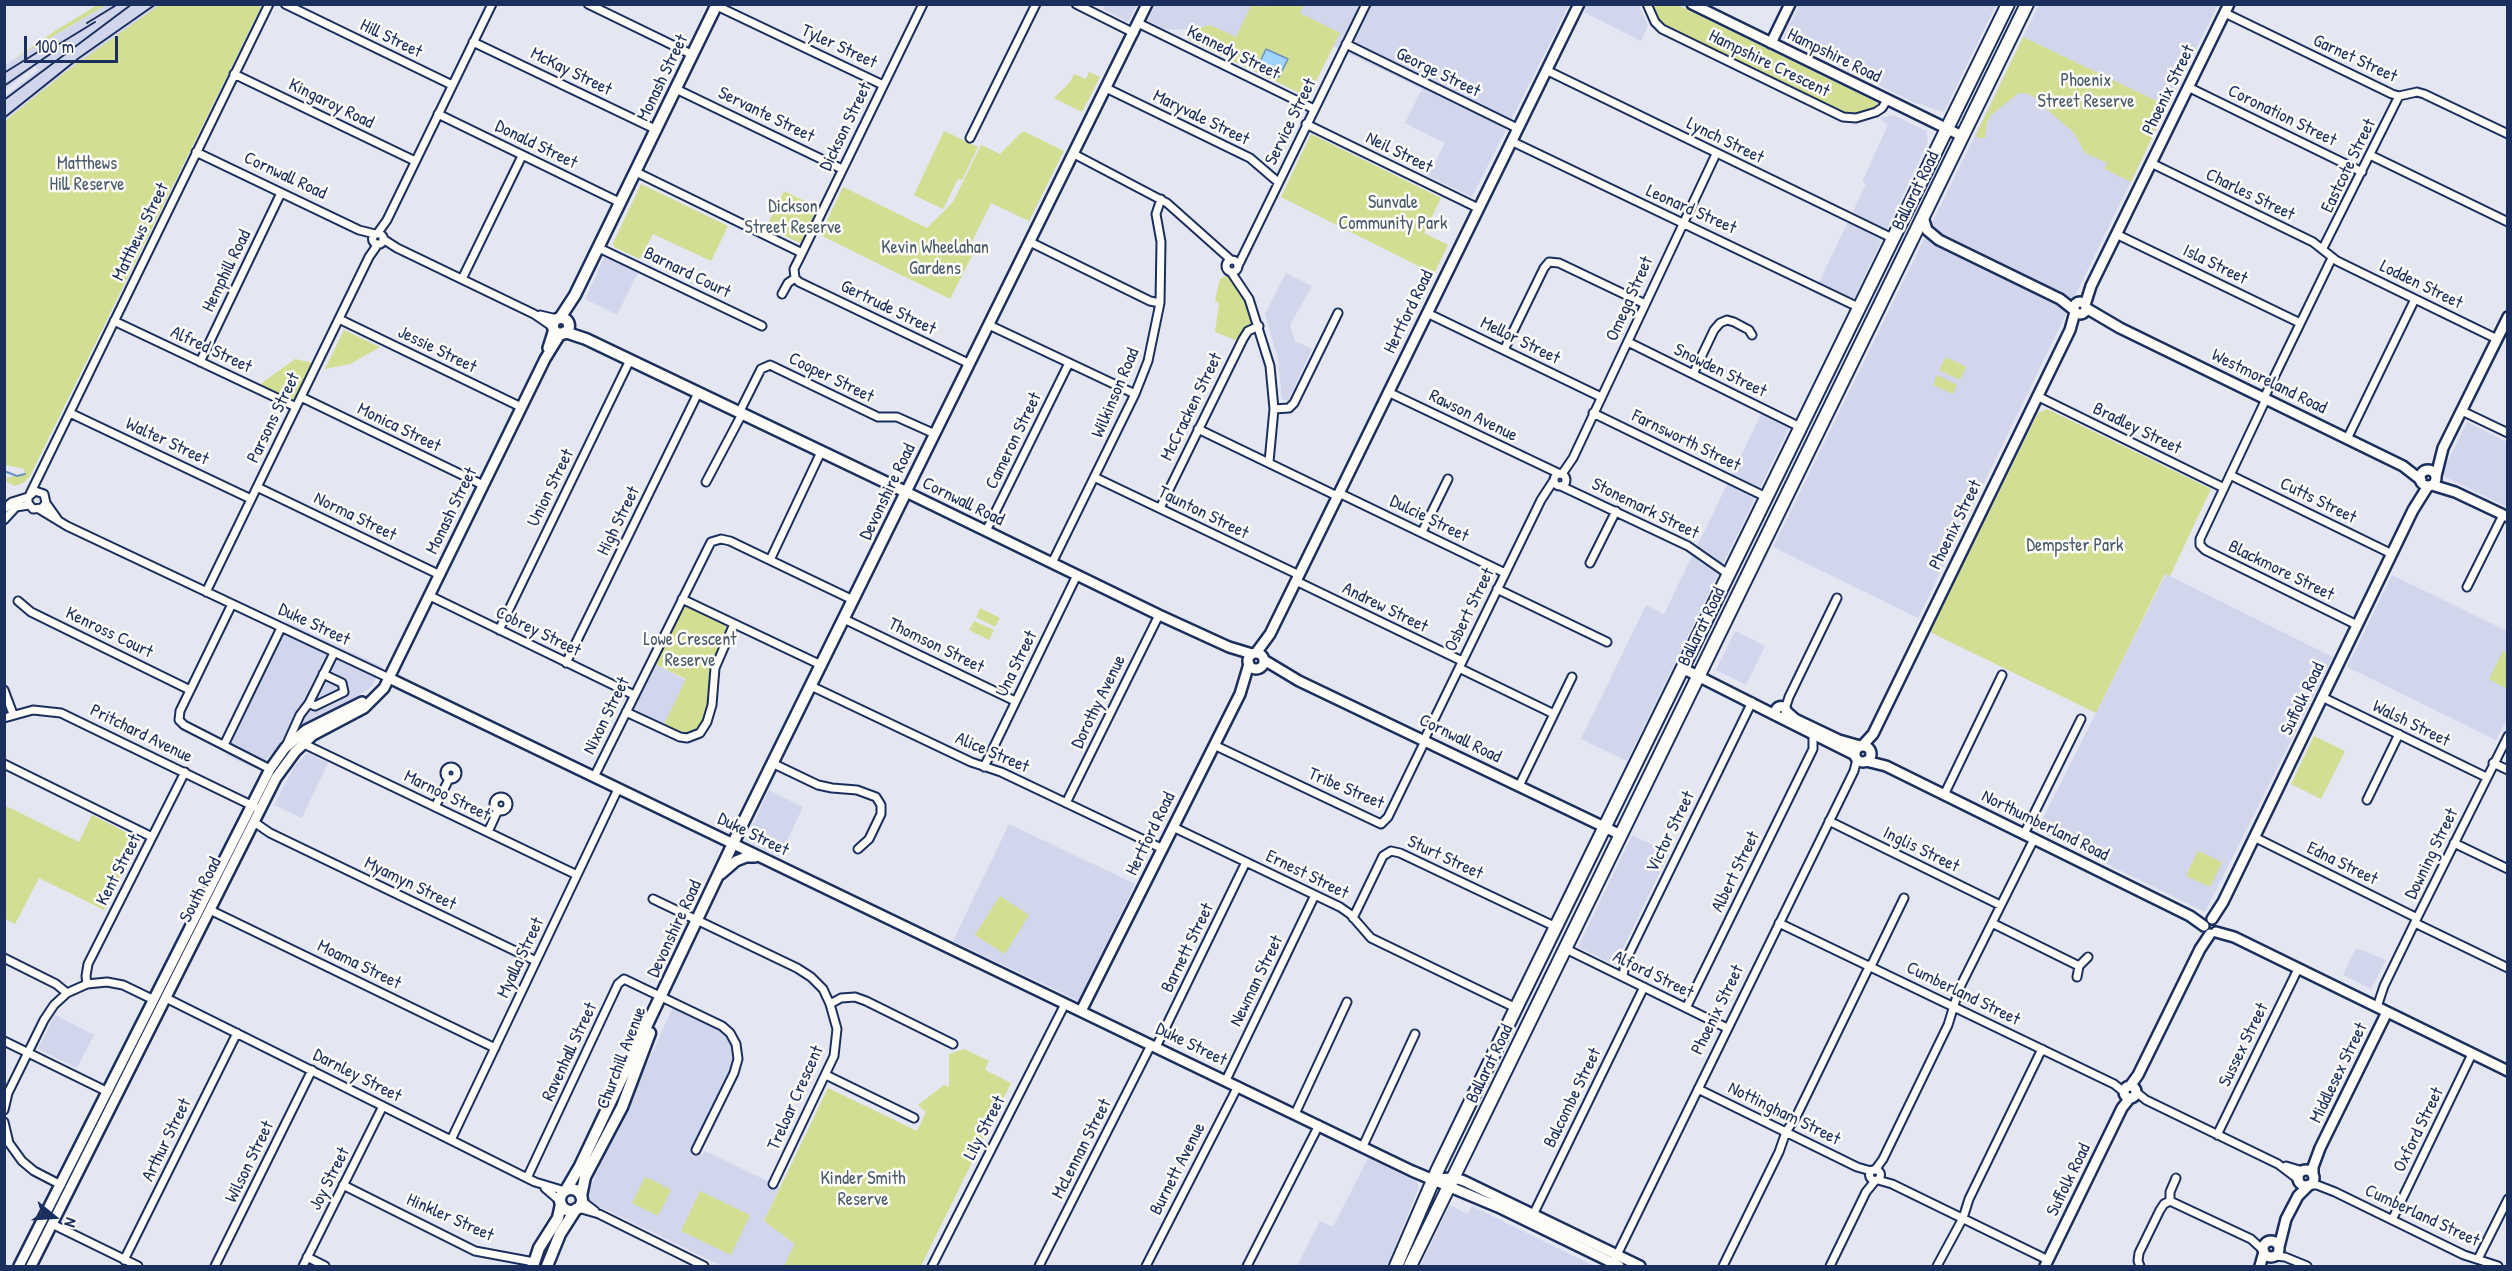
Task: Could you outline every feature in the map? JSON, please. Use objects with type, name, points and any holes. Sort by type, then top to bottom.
[{"type":"highway","name":"Ballarat Road","points":[[1396,1266],[1433,1179],[1945,128],[2008,4]]},
{"type":"highway","name":"Ballarat Road","points":[[1410,1266],[2027,4]]},
{"type":"highway","points":[[1918,184],[1933,198]]},
{"type":"main road","name":"Monash Street","points":[[560,326],[717,5]]},
{"type":"main road","name":"Cornwall Road","points":[[560,326],[906,492]]},
{"type":"main road","name":"Devonshire Road","points":[[662,996],[772,763],[906,492]]},
{"type":"main road","name":"Churchill Avenue","points":[[533,1264],[539,1248],[558,1218],[563,1196],[580,1166],[662,996]]},
{"type":"main road","name":"Churchill Avenue","points":[[547,1266],[560,1234],[579,1204],[585,1178],[622,1107],[655,1022],[662,996]]},
{"type":"main road","points":[[577,1190],[579,1204],[566,1209],[563,1196],[577,1190]]},
{"type":"main road","name":"Hinkler Street","points":[[533,1264],[547,1266]]},
{"type":"street","name":"Matthews Street","points":[[29,495],[269,4]]},
{"type":"street","name":"Hill Street","points":[[285,4],[452,85]]},
{"type":"street","name":"Parsons Street","points":[[206,592],[492,4]]},
{"type":"street","name":"Dickson Street","points":[[782,294],[786,285],[795,278],[794,269],[923,4]]},
{"type":"street","points":[[970,138],[1036,4]]},
{"type":"street","points":[[1076,4],[1134,33]]},
{"type":"street","name":"Devonshire Road","points":[[906,492],[1148,4]]},
{"type":"street","name":"Service Street","points":[[1233,265],[1243,253],[1366,4]]},
{"type":"street","name":"Hampshire Crescent","points":[[1647,4],[1655,22],[1662,29],[1843,117],[1856,118],[1876,112],[1887,100]]},
{"type":"street","name":"Hampshire Road","points":[[1692,4],[1962,136]]},
{"type":"street","points":[[1771,43],[1790,4]]},
{"type":"street","points":[[590,5],[693,55]]},
{"type":"street","name":"Tyler Street","points":[[717,5],[883,85]]},
{"type":"street","name":"Hertford Road","points":[[1083,1012],[1578,6]]},
{"type":"street","name":"Phoenix Street","points":[[1616,1262],[1727,1028],[2227,9]]},
{"type":"street","name":"Garnet Street","points":[[2227,9],[2399,96],[2413,92],[2424,94],[2508,134]]},
{"type":"street","name":"Kennedy Street","points":[[1138,23],[1314,109]]},
{"type":"street","name":"McKay Street","points":[[473,42],[657,130]]},
{"type":"street","name":"George Street","points":[[1346,44],[1518,128]]},
{"type":"street","name":"Lynch Street","points":[[1546,70],[1892,238]]},
{"type":"street","name":"Kingaroy Road","points":[[234,74],[415,161]]},
{"type":"street","name":"Coronation Street","points":[[2188,87],[2362,172]]},
{"type":"street","name":"Maryvale Street","points":[[1106,88],[1250,158],[1278,182]]},
{"type":"street","name":"Servante Street","points":[[676,89],[842,169]]},
{"type":"street","name":"Eastcote Street","points":[[2323,248],[2399,96]]},
{"type":"street","name":"Donald Street","points":[[438,114],[621,202]]},
{"type":"street","name":"Neil Street","points":[[1306,124],[1478,208]]},
{"type":"street","name":"Leonard Street","points":[[1511,141],[1858,307]]},
{"type":"street","name":"Cornwall Road","points":[[196,152],[560,326]]},
{"type":"street","name":"Omega Street","points":[[1560,480],[1573,458],[1716,153]]},
{"type":"street","points":[[1074,154],[1164,201],[1196,227],[1233,265],[1249,298],[1270,366],[1274,409],[1269,462]]},
{"type":"street","points":[[2370,155],[2508,222]]},
{"type":"street","points":[[462,279],[522,156]]},
{"type":"street","name":"Charles Street","points":[[2151,164],[2323,248],[2332,258]]},
{"type":"street","points":[[636,172],[802,253]]},
{"type":"street","name":"Hemphill Road","points":[[200,362],[281,193]]},
{"type":"street","name":"Wilkinson Road","points":[[1052,562],[1134,394],[1150,352],[1160,303],[1162,260],[1158,223],[1164,201]]},
{"type":"street","name":"Westmoreland Road","points":[[1923,217],[1927,230],[1939,240],[2505,516]]},
{"type":"street","name":"Isla Street","points":[[2116,234],[2300,323]]},
{"type":"street","name":"Westmoreland Road","points":[[1912,240],[1922,237],[1939,240]]},
{"type":"street","points":[[1030,242],[1150,301],[1160,303]]},
{"type":"street","name":"Barnard Court","points":[[599,248],[762,326]]},
{"type":"street","points":[[2224,488],[2332,258]]},
{"type":"street","name":"Lodden Street","points":[[2332,258],[2415,299],[2501,336]]},
{"type":"street","points":[[1504,350],[1549,261],[1559,263],[1646,304]]},
{"type":"street","name":"Gertrude Street","points":[[795,278],[804,285],[970,364]]},
{"type":"street","points":[[2347,439],[2415,299]]},
{"type":"street","points":[[1274,409],[1289,408],[1294,403],[1338,313]]},
{"type":"street","name":"Mellor Street","points":[[1427,313],[1601,397]]},
{"type":"street","name":"Suffolk Road","points":[[2046,1263],[2428,478],[2501,336],[2508,317]]},
{"type":"street","name":"Jessie Street","points":[[339,319],[521,407]]},
{"type":"street","name":"Alfred Street","points":[[114,321],[296,407]]},
{"type":"street","points":[[1693,374],[1720,322],[1734,322],[1749,330],[1752,335]]},
{"type":"street","points":[[989,325],[1134,394]]},
{"type":"street","name":"Monash Street","points":[[389,678],[560,326]]},
{"type":"street","name":"McCracken Street","points":[[1160,508],[1243,339],[1248,331],[1259,326]]},
{"type":"street","name":"Snowden Street","points":[[1628,342],[1800,427]]},
{"type":"street","name":"Union Street","points":[[499,630],[630,360]]},
{"type":"street","name":"Cameron Street","points":[[986,531],[1069,363]]},
{"type":"street","name":"Cooper Street","points":[[706,482],[761,369],[770,365],[878,417],[897,417],[935,434]]},
{"type":"street","name":"Rawson Avenue","points":[[1388,392],[1544,467],[1560,480]]},
{"type":"street","name":"High Street","points":[[566,663],[698,393]]},
{"type":"street","name":"Bradley Street","points":[[2037,396],[2224,488]]},
{"type":"street","name":"Monica Street","points":[[301,397],[483,485]]},
{"type":"street","points":[[2462,411],[2508,433]]},
{"type":"street","name":"Walter Street","points":[[70,412],[251,499]]},
{"type":"street","name":"Farnsworth Street","points":[[1593,413],[1766,497]]},
{"type":"street","name":"Dulcie Street","points":[[1198,429],[1422,532],[1505,573]]},
{"type":"street","points":[[821,452],[770,560],[853,600]]},
{"type":"street","name":"Matthews Street","points":[[40,473],[41,492]]},
{"type":"street","name":"Cutts Street","points":[[2230,475],[2392,554]]},
{"type":"street","name":"Taunton Street","points":[[1094,477],[1297,578]]},
{"type":"street","points":[[1422,532],[1448,479]]},
{"type":"street","name":"Stonemark Street","points":[[1560,480],[1578,493],[1688,546],[1728,574]]},
{"type":"street","name":"Osbert Street","points":[[1424,740],[1545,494],[1560,480]]},
{"type":"street","name":"Norma Street","points":[[257,487],[440,575]]},
{"type":"street","name":"Blackmore Street","points":[[2224,488],[2200,539],[2200,545],[2205,550],[2357,625]]},
{"type":"street","points":[[4,509],[35,491],[45,496],[46,503],[39,509],[29,505],[16,507],[4,520]]},
{"type":"street","name":"Cornwall Road","points":[[906,492],[1621,835]]},
{"type":"street","points":[[29,495],[29,505]]},
{"type":"street","name":"Duke Street","points":[[46,503],[58,520]]},
{"type":"street","name":"Duke Street","points":[[39,509],[206,592],[1412,1171],[1452,1183],[1531,1218],[1616,1262],[1640,1266]]},
{"type":"street","points":[[1590,563],[1616,511]]},
{"type":"street","points":[[2467,587],[2505,516]]},
{"type":"street","name":"Nixon Street","points":[[594,777],[708,546],[714,541],[725,539],[770,560]]},
{"type":"street","name":"Una Street","points":[[984,766],[1077,575]]},
{"type":"street","name":"Andrew Street","points":[[1297,578],[1554,714]]},
{"type":"street","points":[[1497,589],[1607,642]]},
{"type":"street","name":"Cobrey Street","points":[[430,596],[634,695]]},
{"type":"street","points":[[1782,711],[1837,598]]},
{"type":"street","points":[[682,599],[821,665]]},
{"type":"street","name":"Kenross Court","points":[[18,601],[31,612],[190,690]]},
{"type":"street","points":[[232,604],[180,711],[179,720],[184,725],[270,769]]},
{"type":"street","name":"Dorothy Avenue","points":[[1066,803],[1159,615]]},
{"type":"street","name":"Thomson Street","points":[[844,619],[1015,701]]},
{"type":"street","points":[[626,712],[680,737],[687,738],[700,733],[707,722],[712,705],[715,668],[734,624]]},
{"type":"street","points":[[225,745],[281,628]]},
{"type":"street","name":"South Road","points":[[31,1266],[61,1185],[166,998],[252,827],[256,807],[270,769],[285,748],[334,653]]},
{"type":"street","name":"Northumberland Road","points":[[1682,668],[1752,702],[1782,711],[1944,795],[2508,1071]]},
{"type":"street","points":[[309,703],[315,706],[344,692],[342,683],[323,674]]},
{"type":"street","points":[[1944,795],[2002,675]]},
{"type":"street","points":[[1519,786],[1572,677]]},
{"type":"street","name":"South Road","points":[[20,1266],[48,1222],[112,1093],[154,1000],[256,807],[283,768],[313,735],[371,703],[379,695],[389,678]]},
{"type":"street","name":"South Road","points":[[285,748],[306,730],[358,705],[389,678]]},
{"type":"street","name":"Alice Street","points":[[811,686],[1163,849]]},
{"type":"street","points":[[4,690],[13,714]]},
{"type":"street","name":"Walsh Street","points":[[2322,697],[2486,777]]},
{"type":"street","name":"Victor Street","points":[[1623,977],[1625,962],[1752,702]]},
{"type":"street","name":"Pritchard Avenue","points":[[4,718],[33,710],[61,713],[256,807]]},
{"type":"street","name":"Northumberland Road","points":[[1782,711],[1813,735],[1863,754]]},
{"type":"street","points":[[1830,1266],[1948,1025],[1960,986],[2022,860],[2081,719]]},
{"type":"street","points":[[2367,800],[2398,734]]},
{"type":"street","name":"Albert Street","points":[[1813,735],[1813,749]]},
{"type":"street","name":"Downing Street","points":[[2374,1006],[2508,736]]},
{"type":"street","name":"Tribe Street","points":[[1214,745],[1381,824],[1388,817],[1424,740]]},
{"type":"street","name":"Albert Street","points":[[1686,1008],[1813,749],[1824,740]]},
{"type":"street","name":"Marnoo Street","points":[[304,744],[577,875]]},
{"type":"street","points":[[772,763],[826,787],[857,790],[876,797],[881,805],[880,814],[869,839],[858,849]]},
{"type":"street","points":[[2493,763],[2508,770]]},
{"type":"street","points":[[4,764],[152,837]]},
{"type":"street","name":"Kent Street","points":[[87,984],[88,964],[185,772]]},
{"type":"street","points":[[435,807],[448,778]]},
{"type":"street","name":"Myalla Street","points":[[451,1140],[618,789]]},
{"type":"street","points":[[488,832],[498,810]]},
{"type":"street","name":"Inglis Street","points":[[1829,821],[2000,905]]},
{"type":"street","name":"Myamyn Street","points":[[252,827],[536,961]]},
{"type":"street","name":"Ernest Street","points":[[1173,827],[1347,911],[1371,938],[1516,1008]]},
{"type":"street","name":"Edna Street","points":[[2254,837],[2508,968]]},
{"type":"street","points":[[2454,843],[2508,868]]},
{"type":"street","name":"Sturt Street","points":[[1353,918],[1383,856],[1395,851],[1556,927]]},
{"type":"street","points":[[717,879],[726,868],[739,860],[746,857],[761,858]]},
{"type":"street","name":"Barnett Street","points":[[1154,1046],[1246,862]]},
{"type":"street","name":"Newman Street","points":[[1226,1080],[1315,896]]},
{"type":"street","points":[[1723,1266],[1904,898]]},
{"type":"street","name":"Treloar Crescent","points":[[653,899],[797,968],[823,989],[830,1004],[836,1021],[837,1038],[834,1056],[773,1184]]},
{"type":"street","name":"Moama Street","points":[[210,910],[495,1047]]},
{"type":"street","name":"Cumberland Street","points":[[1780,921],[2468,1257],[2498,1266]]},
{"type":"street","points":[[1992,923],[2079,966]]},
{"type":"street","name":"Alford Street","points":[[1566,949],[1727,1028]]},
{"type":"street","points":[[2077,977],[2079,966],[2088,957]]},
{"type":"street","points":[[4,958],[56,984],[67,993]]},
{"type":"street","name":"Sussex Street","points":[[2217,1135],[2298,969]]},
{"type":"street","name":"Ravenhall Street","points":[[527,1178],[620,982],[630,980],[662,996]]},
{"type":"street","points":[[4,1110],[8,1093],[49,1011],[67,993],[87,984],[107,982],[123,985],[154,1000],[166,998]]},
{"type":"street","name":"Balcombe Street","points":[[1531,1218],[1644,987]]},
{"type":"street","points":[[662,996],[722,1026],[730,1033],[738,1051],[734,1073],[696,1150]]},
{"type":"street","points":[[830,1004],[842,998],[855,997],[953,1044]]},
{"type":"street","name":"Darnley Street","points":[[166,998],[563,1196]]},
{"type":"street","points":[[1295,1114],[1347,1002]]},
{"type":"street","name":"Lily Street","points":[[932,1266],[1065,1004]]},
{"type":"street","name":"Middlesex Street","points":[[2260,1266],[2286,1220],[2387,1012]]},
{"type":"street","name":"Arthur Street","points":[[124,1260],[237,1033]]},
{"type":"street","points":[[1363,1146],[1415,1034]]},
{"type":"street","points":[[4,1041],[112,1093]]},
{"type":"street","name":"McLennan Street","points":[[1038,1266],[1154,1046]]},
{"type":"street","points":[[1937,1266],[2042,1049]]},
{"type":"street","name":"Oxford Street","points":[[2392,1220],[2472,1054]]},
{"type":"street","name":"Wilson Street","points":[[214,1266],[312,1070]]},
{"type":"street","points":[[826,1075],[914,1118]]},
{"type":"street","name":"Burnett Avenue","points":[[1146,1266],[1238,1086]]},
{"type":"street","name":"Nottingham Street","points":[[1698,1089],[1960,1217],[2046,1263]]},
{"type":"street","name":"Joy Street","points":[[303,1266],[383,1106]]},
{"type":"street","points":[[4,1122],[7,1143],[29,1167],[61,1185]]},
{"type":"street","points":[[1247,1266],[1319,1125]]},
{"type":"street","points":[[2170,1202],[2170,1192],[2176,1178]]},
{"type":"street","name":"Hinkler Street","points":[[344,1185],[475,1251],[533,1264]]},
{"type":"street","points":[[2478,1259],[2508,1199]]},
{"type":"street","points":[[2139,1266],[2139,1253],[2160,1210],[2164,1204],[2170,1202],[2307,1266]]},
{"type":"street","points":[[579,1204],[704,1266]]},
{"type":"street","points":[[48,1222],[138,1266]]},
{"type":"street","points":[[2265,1266],[2271,1249]]},
{"type":"street","points":[[307,1257],[325,1266]]},
{"type":"shaded area","points":[[1105,4],[1137,5],[1128,22],[1103,9]]},
{"type":"shaded area","points":[[1588,4],[1639,5],[1648,26],[1641,41],[1584,12]]},
{"type":"shaded area","points":[[1799,4],[1996,5],[1944,112],[1915,103],[1783,38]]},
{"type":"shaded area","points":[[2039,4],[2218,5],[2167,106],[2023,37]]},
{"type":"shaded area","points":[[106,5],[161,5],[68,70],[5,121],[4,97],[38,70],[35,66],[5,90],[5,65]]},
{"type":"shaded area","points":[[1155,5],[1252,5],[1236,38],[1210,25],[1194,29],[1142,30]]},
{"type":"shaded area","points":[[1299,5],[1569,5],[1472,197],[1428,176],[1445,143],[1405,123],[1422,89],[1333,46],[1339,33],[1299,13],[1302,6]]},
{"type":"shaded area","points":[[2004,76],[2148,146],[1918,618],[1773,547]]},
{"type":"shaded area","points":[[1894,115],[1926,131],[1928,142],[1849,309],[1814,293],[1866,184],[1862,182],[1888,125],[1880,118]]},
{"type":"shaded area","points":[[605,256],[638,273],[617,315],[585,299]]},
{"type":"shaded area","points":[[1286,273],[1312,286],[1290,325],[1295,341],[1312,349],[1288,401],[1282,399],[1278,359],[1265,314]]},
{"type":"shaded area","points":[[1766,404],[1794,418],[1627,761],[1581,739],[1646,605],[1664,614]]},
{"type":"shaded area","points":[[2467,422],[2507,442],[2507,507],[2441,475]]},
{"type":"shaded area","points":[[2166,574],[2333,657],[2205,912],[2037,830]]},
{"type":"shaded area","points":[[2392,575],[2507,631],[2507,719],[2496,740],[2347,667]]},
{"type":"shaded area","points":[[287,622],[383,667],[371,687],[345,705],[304,723],[256,769],[226,755]]},
{"type":"shaded area","points":[[1735,631],[1765,646],[1746,685],[1716,670]]},
{"type":"shaded area","points":[[655,664],[686,680],[664,725],[633,709]]},
{"type":"shaded area","points":[[307,753],[328,763],[302,818],[274,805],[294,767]]},
{"type":"shaded area","points":[[769,790],[803,807],[779,857],[745,841]]},
{"type":"shaded area","points":[[1009,824],[1135,884],[1079,1001],[953,941]]},
{"type":"shaded area","points":[[1632,835],[1669,853],[1615,965],[1578,947]]},
{"type":"shaded area","points":[[2359,949],[2386,960],[2371,989],[2343,975],[2355,950]]},
{"type":"shaded area","points":[[673,1007],[725,1033],[733,1046],[735,1057],[730,1073],[692,1151],[702,1155],[705,1151],[780,1187],[764,1221],[826,1266],[722,1266],[590,1202],[589,1190]]},
{"type":"shaded area","points":[[55,1015],[94,1035],[77,1068],[38,1049]]},
{"type":"shaded area","points":[[1368,1158],[1417,1182],[1419,1187],[1387,1266],[1297,1266],[1320,1221],[1333,1227]]},
{"type":"shaded area","points":[[1450,1205],[1468,1214],[1472,1206],[1594,1266],[1420,1266]]},
{"type":"green space","points":[[99,4],[106,5],[11,61],[58,29]]},
{"type":"green space","name":"Matthews Hill Reserve","points":[[161,4],[262,5],[30,476],[23,483],[15,486],[5,481],[5,478],[25,474],[24,469],[5,465],[5,121],[68,70]]},
{"type":"green space","points":[[1252,4],[1265,7],[1266,5],[1303,6],[1300,13],[1340,33],[1308,97],[1189,40],[1194,29],[1210,25],[1236,37]]},
{"type":"green space","points":[[1651,5],[1678,5],[1876,102],[1877,106],[1852,115],[1843,113],[1664,25]]},
{"type":"green space","name":"Phoenix Street Reserve","points":[[2023,37],[2167,106],[2131,182],[2105,169],[2107,163],[2085,153],[2074,133],[2032,96],[2025,93],[2019,93],[1991,115],[1987,123],[1985,138],[1978,138],[1976,135]]},
{"type":"green space","points":[[1089,72],[1100,77],[1082,112],[1054,98],[1070,82],[1074,74],[1086,79]]},
{"type":"green space","points":[[944,131],[978,147],[962,180],[958,179],[943,209],[914,195]]},
{"type":"green space","name":"Kevin Wheelahan Gardens","points":[[1023,131],[1064,151],[1029,221],[991,203],[971,243],[977,246],[950,299],[820,235],[843,187],[927,228],[953,202],[981,145],[1000,154]]},
{"type":"green space","name":"Sunvale Community Park","points":[[1311,134],[1441,198],[1424,233],[1448,245],[1434,274],[1281,197]]},
{"type":"green space","points":[[641,184],[728,226],[711,261],[653,234],[640,259],[614,247],[613,243]]},
{"type":"green space","name":"Dickson Street Reserve","points":[[784,191],[819,208],[802,244],[766,227]]},
{"type":"green space","points":[[1227,275],[1235,282],[1245,299],[1253,320],[1238,341],[1215,332],[1219,304],[1215,300],[1220,279]]},
{"type":"green space","points":[[344,330],[380,347],[350,364],[325,369]]},
{"type":"green space","points":[[1946,357],[1966,367],[1960,380],[1939,370]]},
{"type":"green space","points":[[295,359],[313,363],[295,398],[289,399],[259,385]]},
{"type":"green space","points":[[1937,375],[1957,385],[1953,394],[1933,385]]},
{"type":"green space","name":"Dempster Park","points":[[2047,409],[2211,489],[2170,576],[2165,574],[2096,713],[1930,632],[2038,413]]},
{"type":"green space","name":"Lowe Crescent Reserve","points":[[684,605],[724,623],[727,631],[711,670],[710,701],[706,716],[697,731],[688,734],[664,725],[686,679],[655,664]]},
{"type":"green space","points":[[980,608],[1000,618],[995,627],[976,617]]},
{"type":"green space","points":[[974,621],[994,630],[989,640],[969,630]]},
{"type":"green space","points":[[2503,651],[2507,654],[2507,689],[2489,679]]},
{"type":"green space","points":[[2314,736],[2345,751],[2321,799],[2291,784]]},
{"type":"green space","points":[[4,805],[79,842],[92,815],[139,839],[104,910],[39,878],[15,924],[5,919]]},
{"type":"green space","points":[[2198,851],[2222,862],[2210,887],[2186,876]]},
{"type":"green space","points":[[1000,896],[1029,915],[1005,954],[975,935]]},
{"type":"green space","name":"Kinder Smith Reserve","points":[[964,1049],[989,1061],[985,1070],[1011,1083],[921,1266],[784,1266],[795,1244],[764,1221],[828,1088],[917,1131],[926,1112],[918,1105],[944,1085],[949,1087],[949,1054]]},
{"type":"green space","points":[[645,1177],[671,1190],[658,1216],[632,1203]]},
{"type":"green space","points":[[700,1191],[750,1215],[731,1255],[681,1231]]},
{"type":"water","points":[[1266,49],[1288,59],[1279,77],[1258,66]]},
{"type":"waterway","points":[[4,471],[17,476],[25,474]]},
{"type":"railway","points":[[87,23],[118,4]]},
{"type":"railway","points":[[4,100],[132,4]]},
{"type":"railway","points":[[4,118],[79,58],[156,4]]},
{"type":"railway","points":[[46,52],[95,22]]},
{"type":"railway","points":[[4,73],[41,50]]},
{"type":"railway","points":[[4,86],[56,50]]}]
